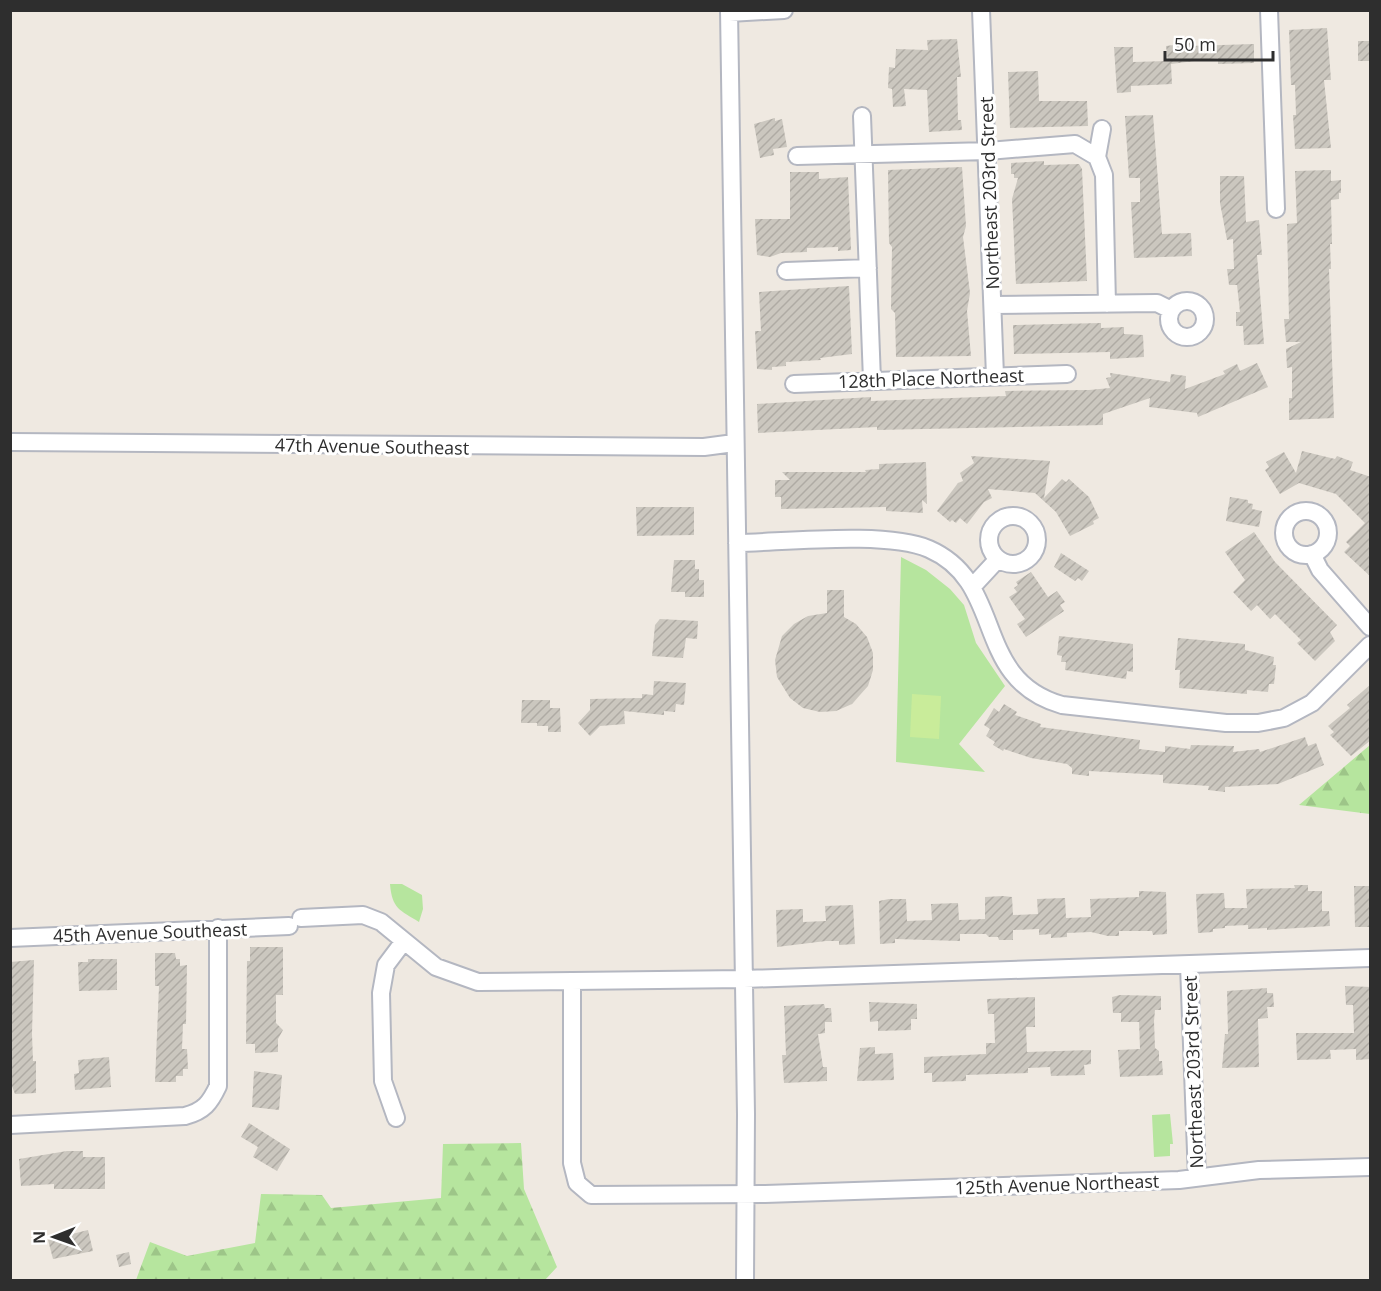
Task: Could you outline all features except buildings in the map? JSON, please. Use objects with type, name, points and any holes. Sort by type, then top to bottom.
[{"type":"street","points":[[746,1281],[744,979],[729,12],[784,10]]},
{"type":"street","name":"Northeast 203rd Street","points":[[981,10],[995,376]]},
{"type":"street","points":[[1269,10],[1276,209]]},
{"type":"street","points":[[862,116],[872,380]]},
{"type":"street","points":[[1102,129],[1097,157],[1104,175],[1107,303]]},
{"type":"street","points":[[797,156],[988,151],[1075,144],[1097,157]]},
{"type":"street","points":[[786,271],[868,268]]},
{"type":"street","points":[[993,305],[1157,303],[1171,310]]},
{"type":"street","name":"128th Place Northeast","points":[[794,384],[1067,374]]},
{"type":"street","name":"47th Avenue Southeast","points":[[10,442],[489,447],[704,447],[734,443]]},
{"type":"street","points":[[737,543],[883,540],[928,549],[945,558],[973,586],[1003,663],[1021,685],[1041,699],[1062,705],[1226,723],[1258,723],[1284,718],[1312,703],[1371,645]]},
{"type":"street","points":[[1312,554],[1320,570],[1371,627]]},
{"type":"street","points":[[973,586],[998,559]]},
{"type":"street","name":"45th Avenue Southeast","points":[[10,938],[218,928],[363,915],[385,924],[436,967],[478,982],[744,979],[1371,958]]},
{"type":"street","points":[[10,1125],[185,1116],[200,1112],[209,1104],[218,1086],[218,928]]},
{"type":"street","points":[[396,1118],[383,1081],[381,993],[386,965],[404,941]]},
{"type":"street","name":"Northeast 203rd Street","points":[[1189,965],[1197,1178]]},
{"type":"street","name":"125th Avenue Northeast","points":[[572,982],[572,1163],[577,1183],[591,1195],[744,1194],[1197,1178],[1259,1170],[1371,1167]]},
{"type":"green space","points":[[901,557],[926,570],[950,589],[964,605],[976,643],[1005,686],[959,744],[985,772],[896,762]]},
{"type":"green space","points":[[912,694],[941,696],[939,739],[910,737]]},
{"type":"green space","points":[[1370,745],[1370,814],[1299,805]]},
{"type":"green space","points":[[390,884],[402,884],[422,895],[423,909],[419,922],[398,908],[393,899]]},
{"type":"green space","points":[[1170,1114],[1173,1144],[1170,1144],[1170,1156],[1154,1157],[1152,1115]]},
{"type":"green space","points":[[521,1143],[524,1189],[557,1267],[545,1280],[136,1280],[150,1242],[187,1256],[255,1243],[261,1194],[322,1195],[331,1208],[441,1198],[443,1144]]}]
